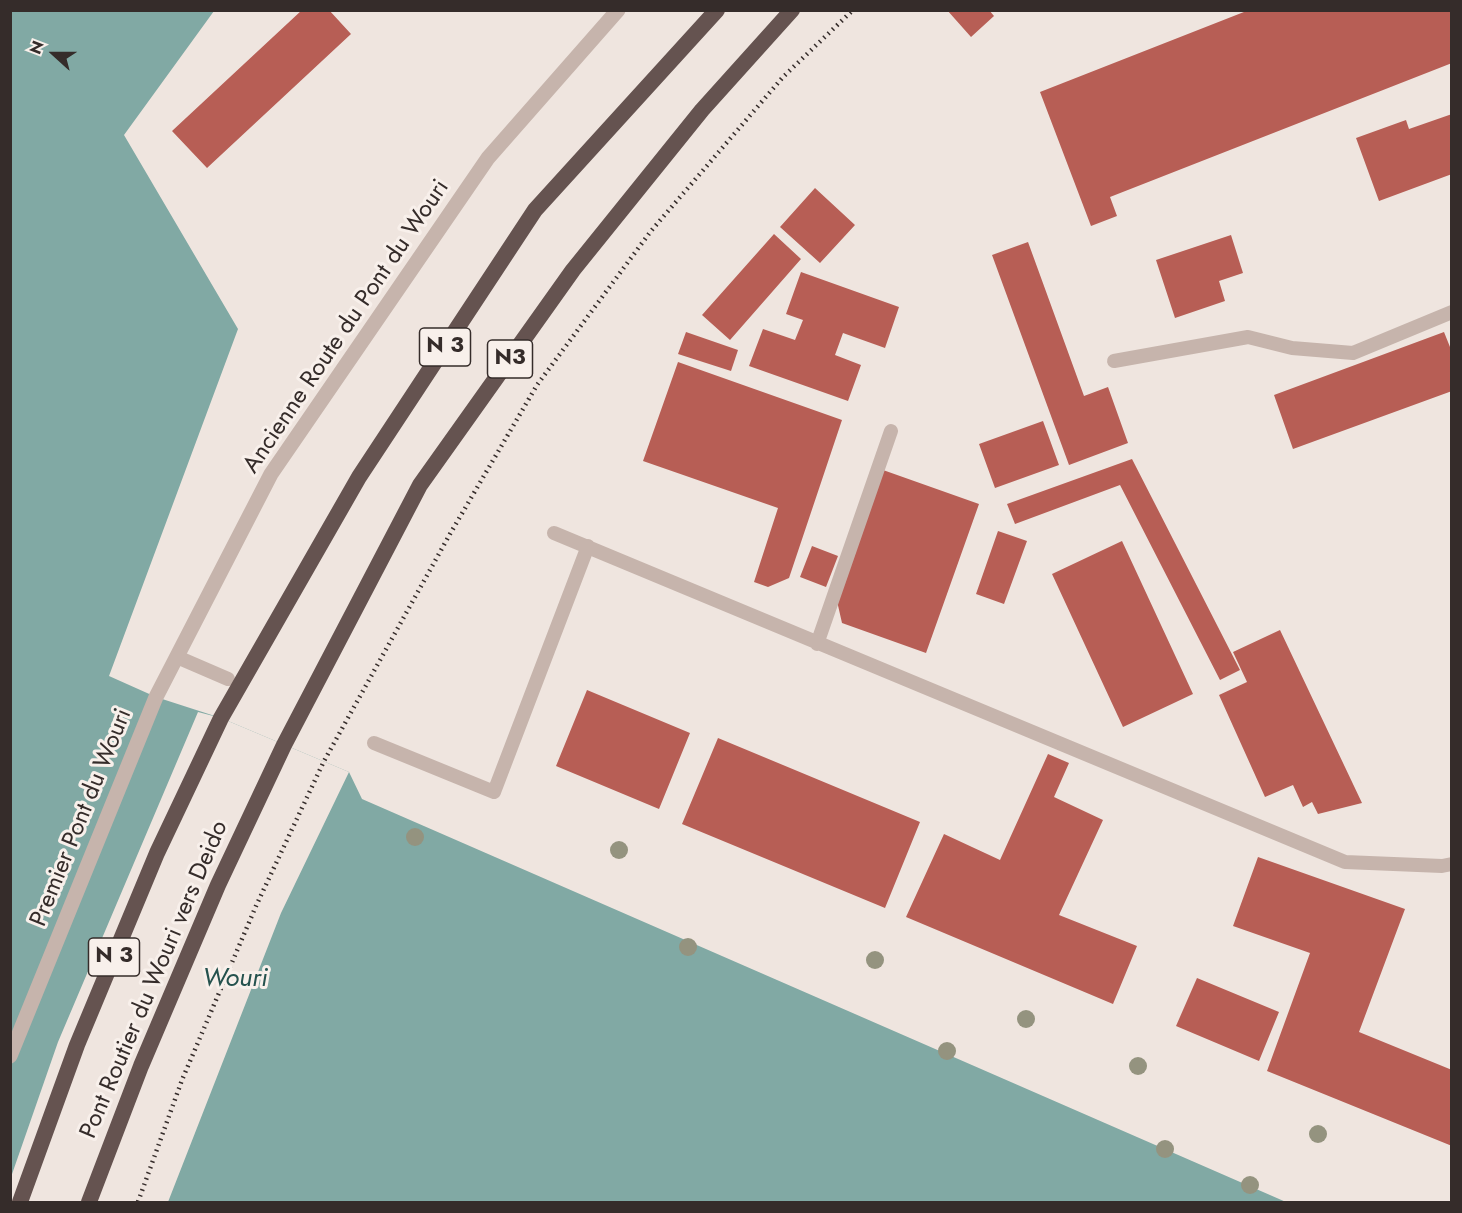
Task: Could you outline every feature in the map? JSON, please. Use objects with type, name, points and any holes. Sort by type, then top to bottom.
[{"type":"highway","name":"N 3","points":[[20,1203],[81,1034],[157,854],[221,718],[358,477],[535,210],[717,10]]},
{"type":"highway","name":"Pont Routier du Wouri vers Deido","points":[[89,1203],[141,1066],[218,885],[284,745],[420,485],[573,270],[702,110],[792,10]]},
{"type":"street","name":"Ancienne Route du Pont du Wouri","points":[[156,697],[271,474],[488,158],[618,10]]},
{"type":"street","name":"Premier Pont du Wouri","points":[[10,1056],[156,697]]},
{"type":"lane","points":[[1114,361],[1248,338],[1292,348],[1353,352],[1452,312]]},
{"type":"lane","points":[[817,644],[891,431]]},
{"type":"lane","points":[[554,533],[1345,862],[1442,866],[1452,864]]},
{"type":"lane","points":[[374,742],[494,792],[588,546]]},
{"type":"lane","points":[[177,657],[228,679]]},
{"type":"water","name":"Wouri","points":[[10,11],[214,11],[124,135],[238,329],[109,676],[156,697],[221,718],[349,772],[362,799],[1286,1202],[11,1202]]},
{"type":"pier","points":[[198,712],[221,718],[349,772],[281,913],[168,1202],[11,1202],[11,1177],[58,1042]]},
{"type":"building","points":[[302,10],[329,10],[351,34],[207,168],[172,131]]},
{"type":"building","points":[[947,10],[989,10],[994,16],[971,37]]},
{"type":"building","points":[[1249,10],[1452,10],[1452,63],[1110,197],[1117,216],[1091,226],[1040,92]]},
{"type":"building","points":[[1452,114],[1452,174],[1379,201],[1356,138],[1406,120],[1409,129]]},
{"type":"building","points":[[815,188],[855,225],[820,263],[780,227]]},
{"type":"building","points":[[774,234],[801,259],[730,340],[702,315]]},
{"type":"building","points":[[1231,235],[1243,273],[1219,281],[1225,301],[1175,318],[1156,260]]},
{"type":"building","points":[[1028,242],[1084,396],[1108,387],[1128,443],[1069,465],[992,255]]},
{"type":"building","points":[[801,272],[899,307],[885,348],[843,333],[835,355],[861,365],[848,401],[749,366],[763,329],[795,340],[803,320],[786,314]]},
{"type":"building","points":[[686,332],[738,350],[731,371],[678,354]]},
{"type":"building","points":[[1444,332],[1452,352],[1452,391],[1293,449],[1274,395]]},
{"type":"building","points":[[678,362],[842,420],[789,578],[768,587],[754,582],[778,508],[643,461]]},
{"type":"building","points":[[1043,421],[1059,465],[995,488],[979,444]]},
{"type":"building","points":[[1132,459],[1240,670],[1220,680],[1120,485],[1015,524],[1007,504]]},
{"type":"building","points":[[883,470],[979,504],[926,653],[842,623],[837,601]]},
{"type":"building","points":[[998,531],[1027,541],[1004,604],[976,594]]},
{"type":"building","points":[[1122,541],[1193,694],[1123,727],[1052,574]]},
{"type":"building","points":[[812,546],[838,556],[826,587],[800,577]]},
{"type":"building","points":[[1280,630],[1362,803],[1318,814],[1312,802],[1303,807],[1293,785],[1265,797],[1219,695],[1247,682],[1233,652]]},
{"type":"building","points":[[587,690],[690,733],[659,809],[556,766]]},
{"type":"building","points":[[718,738],[920,822],[885,908],[682,824]]},
{"type":"building","points":[[1048,754],[1069,763],[1054,797],[1103,820],[1059,915],[1137,946],[1113,1004],[906,917],[944,834],[1000,860]]},
{"type":"building","points":[[1258,857],[1405,909],[1359,1032],[1452,1070],[1452,1146],[1267,1071],[1310,953],[1233,926]]},
{"type":"building","points":[[1197,978],[1279,1012],[1259,1061],[1176,1026]]},
{"type":"railway","points":[[138,1202],[182,1080],[256,906],[324,761],[450,534],[537,385],[651,231],[783,77],[853,10]]}]
